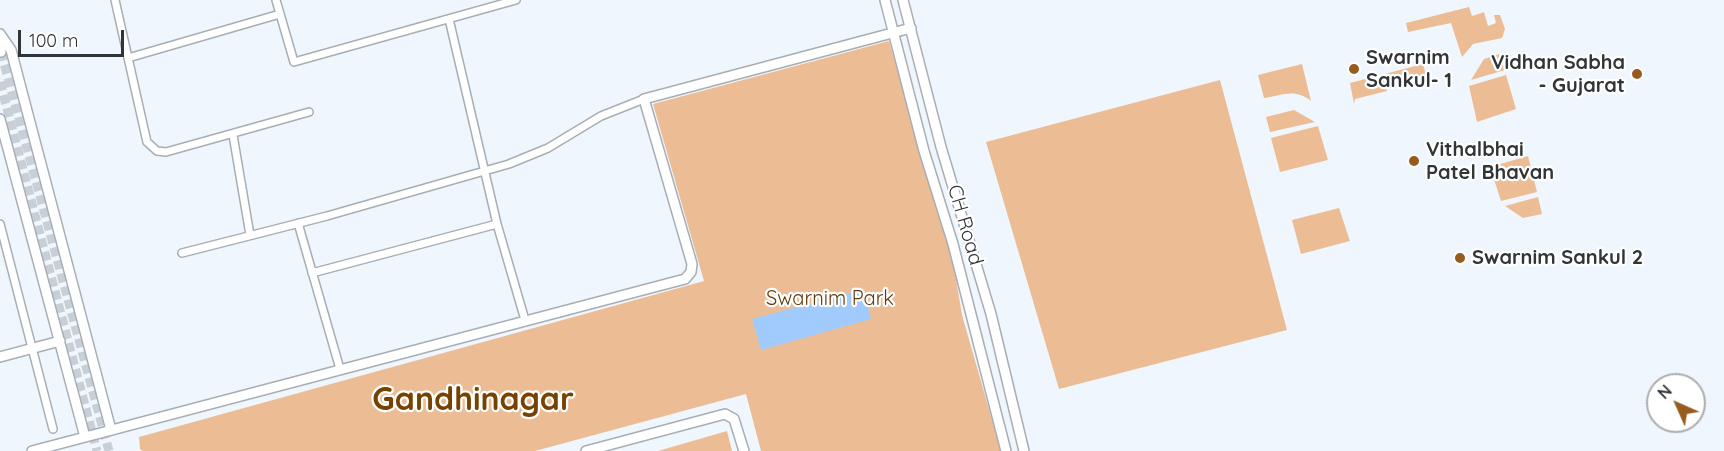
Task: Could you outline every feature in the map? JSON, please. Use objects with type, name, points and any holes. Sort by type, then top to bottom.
[{"type":"street","points":[[115,0],[147,142],[151,147],[166,152],[309,112]]},
{"type":"street","points":[[276,0],[294,62],[516,0]]},
{"type":"street","name":"CH Road","points":[[885,0],[922,145],[950,235],[1006,451]]},
{"type":"street","name":"CH Road","points":[[903,0],[941,147],[991,314],[1024,451]]},
{"type":"street","points":[[128,58],[280,14]]},
{"type":"street","points":[[449,19],[496,224],[525,320]]},
{"type":"street","points":[[182,253],[485,172],[548,148],[601,116],[644,99],[911,28]]},
{"type":"street","points":[[0,34],[11,50],[111,430]]},
{"type":"street","points":[[32,451],[685,279],[691,272],[692,264],[644,99]]},
{"type":"street","points":[[0,119],[85,437]]},
{"type":"street","points":[[232,135],[250,235]]},
{"type":"street","points":[[298,223],[340,369]]},
{"type":"street","points":[[0,224],[53,429]]},
{"type":"street","points":[[312,273],[496,224]]},
{"type":"street","points":[[0,357],[60,341]]},
{"type":"street","points":[[586,451],[725,414],[734,419],[744,451]]},
{"type":"green space","points":[[1469,7],[1472,16],[1484,12],[1488,26],[1496,23],[1494,15],[1500,15],[1505,29],[1502,38],[1473,44],[1462,57],[1451,23],[1408,32],[1406,23]]},
{"type":"green space","name":"Swarnim Park","points":[[889,41],[953,261],[962,315],[1001,451],[761,451],[746,394],[535,451],[143,451],[140,449],[139,437],[704,281],[653,104]]},
{"type":"green space","points":[[1499,54],[1505,70],[1471,80],[1484,59]]},
{"type":"green space","points":[[1302,64],[1311,101],[1294,94],[1264,98],[1258,75]]},
{"type":"green space","points":[[1423,64],[1428,83],[1423,85],[1422,80],[1403,85],[1400,74],[1384,79],[1387,91],[1355,99],[1354,104],[1350,83]]},
{"type":"green space","points":[[1506,75],[1516,109],[1477,122],[1469,86]]},
{"type":"green space","points":[[1220,80],[1287,330],[1059,389],[986,142]]},
{"type":"green space","points":[[1294,110],[1315,122],[1270,132],[1266,117]]},
{"type":"green space","points":[[1318,126],[1328,160],[1280,172],[1271,138]]},
{"type":"green space","points":[[1528,156],[1537,192],[1501,201],[1490,167]]},
{"type":"green space","points":[[1538,197],[1542,214],[1523,218],[1505,206]]},
{"type":"green space","points":[[1339,208],[1350,241],[1301,254],[1292,220]]},
{"type":"green space","points":[[727,431],[732,451],[658,451]]},
{"type":"water","points":[[863,289],[871,319],[761,350],[752,319]]},
{"type":"tunnel","points":[[1,52],[109,451]]},
{"type":"tunnel","points":[[0,82],[97,451]]},
{"type":"place","name":"Swarnim Sankul- 1","points":[[1354,69]]},
{"type":"place","name":"Vidhan Sabha - Gujarat","points":[[1637,74]]},
{"type":"place","name":"Vithalbhai Patel Bhavan","points":[[1414,161]]},
{"type":"place","name":"Swarnim Sankul 2","points":[[1460,258]]},
{"type":"district","name":"Gandhinagar","points":[[473,400]]}]
